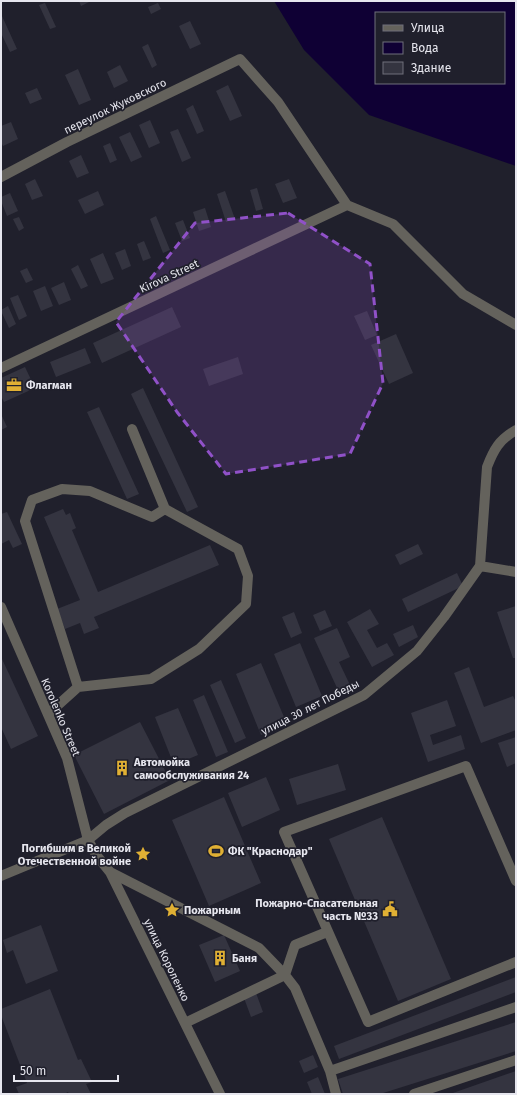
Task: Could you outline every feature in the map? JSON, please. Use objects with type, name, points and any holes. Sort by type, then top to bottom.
[{"type":"street","name":"переулок Жуковского","points":[[1,177],[67,142],[240,59],[278,102],[347,205]]},
{"type":"street","points":[[347,205],[394,224],[463,294],[516,325]]},
{"type":"street","name":"Kirova Street","points":[[1,368],[347,205]]},
{"type":"street","points":[[48,714],[78,687],[151,679],[199,649],[246,604],[248,576],[238,548],[165,509],[132,428]]},
{"type":"street","points":[[516,430],[506,436],[492,452],[487,467],[480,566],[516,572]]},
{"type":"street","points":[[78,687],[25,521],[32,500],[62,489],[90,491],[152,517],[165,509]]},
{"type":"street","name":"улица 30 лет Победы","points":[[1,876],[88,840],[106,825],[125,813],[364,695],[417,651],[480,566]]},
{"type":"street","name":"Korolenko Street","points":[[1,607],[67,758],[88,840]]},
{"type":"street","points":[[516,881],[466,766],[284,832],[368,1022],[516,962]]},
{"type":"street","name":"улица Короленко","points":[[88,840],[97,856],[110,872],[220,1094]]},
{"type":"street","points":[[110,872],[259,948],[285,975],[295,988],[330,1071],[336,1094]]},
{"type":"street","points":[[185,1023],[285,975],[295,945],[327,932]]},
{"type":"street","points":[[330,1071],[516,1007]]},
{"type":"street","points":[[414,1094],[516,1060]]},
{"type":"highlighted area","points":[[288,213],[370,264],[383,383],[350,454],[226,474],[177,412],[116,322],[195,223]]},
{"type":"water","points":[[274,1],[516,1],[516,166],[369,115],[304,50]]},
{"type":"building","points":[[79,1],[91,1],[81,6]]},
{"type":"building","points":[[45,3],[56,27],[50,29],[39,5]]},
{"type":"building","points":[[158,3],[161,9],[151,14],[148,7]]},
{"type":"building","points":[[1,16],[17,49],[10,52],[1,33]]},
{"type":"building","points":[[190,21],[201,44],[190,49],[179,26]]},
{"type":"building","points":[[148,44],[157,65],[152,68],[142,47]]},
{"type":"building","points":[[120,65],[128,81],[114,88],[107,72]]},
{"type":"building","points":[[78,69],[91,100],[79,105],[65,75]]},
{"type":"building","points":[[228,85],[242,116],[230,121],[216,91]]},
{"type":"building","points":[[37,88],[42,99],[30,104],[25,93]]},
{"type":"building","points":[[193,105],[204,131],[197,134],[186,109]]},
{"type":"building","points":[[150,120],[160,143],[149,148],[139,125]]},
{"type":"building","points":[[11,122],[18,139],[3,146],[1,142],[1,126]]},
{"type":"building","points":[[178,129],[191,158],[182,162],[170,132]]},
{"type":"building","points":[[130,132],[142,157],[131,162],[119,137]]},
{"type":"building","points":[[110,143],[117,160],[110,163],[103,146]]},
{"type":"building","points":[[81,155],[89,173],[77,178],[69,161]]},
{"type":"building","points":[[35,179],[43,196],[32,200],[25,184]]},
{"type":"building","points":[[289,179],[297,198],[283,203],[275,184]]},
{"type":"building","points":[[257,188],[263,209],[256,211],[250,190]]},
{"type":"building","points":[[98,191],[104,205],[85,214],[78,200]]},
{"type":"building","points":[[225,191],[235,219],[226,222],[217,194]]},
{"type":"building","points":[[10,193],[18,211],[7,216],[1,201],[1,197]]},
{"type":"building","points":[[205,208],[211,227],[199,231],[193,212]]},
{"type":"building","points":[[156,216],[170,250],[163,253],[150,219]]},
{"type":"building","points":[[19,217],[24,228],[19,231],[13,219]]},
{"type":"building","points":[[183,220],[190,238],[182,241],[175,223]]},
{"type":"building","points":[[144,241],[151,258],[143,261],[137,244]]},
{"type":"building","points":[[125,249],[131,266],[122,270],[115,253]]},
{"type":"building","points":[[103,253],[114,279],[101,284],[90,259]]},
{"type":"building","points":[[78,265],[88,286],[81,289],[71,269]]},
{"type":"building","points":[[27,268],[33,280],[26,283],[20,271]]},
{"type":"building","points":[[64,282],[71,300],[59,305],[51,288]]},
{"type":"building","points":[[45,286],[53,306],[41,311],[33,291]]},
{"type":"building","points":[[18,295],[27,316],[19,320],[10,298]]},
{"type":"building","points":[[8,306],[16,324],[9,328],[1,311]]},
{"type":"building","points":[[172,307],[181,327],[102,363],[93,343]]},
{"type":"building","points":[[367,311],[377,335],[365,340],[354,316]]},
{"type":"building","points":[[396,334],[413,373],[389,384],[371,345]]},
{"type":"building","points":[[85,348],[91,363],[56,377],[50,362]]},
{"type":"building","points":[[238,357],[243,374],[209,386],[203,369]]},
{"type":"building","points":[[25,367],[35,388],[4,402],[1,396],[1,378]]},
{"type":"building","points":[[143,388],[198,507],[187,512],[131,394]]},
{"type":"building","points":[[99,407],[139,494],[127,499],[87,412]]},
{"type":"building","points":[[1,414],[7,427],[1,430]]},
{"type":"building","points":[[63,509],[66,515],[70,513],[76,528],[72,530],[98,592],[210,545],[219,565],[94,617],[99,628],[84,634],[80,623],[65,629],[57,609],[80,600],[44,517]]},
{"type":"building","points":[[7,512],[22,544],[13,548],[9,540],[1,544],[1,514]]},
{"type":"building","points":[[418,544],[423,554],[400,565],[395,555]]},
{"type":"building","points":[[457,573],[463,586],[408,612],[402,599]]},
{"type":"building","points":[[516,606],[516,658],[513,658],[497,612]]},
{"type":"building","points":[[370,609],[379,624],[367,630],[377,648],[387,643],[394,655],[372,667],[347,622]]},
{"type":"building","points":[[325,610],[332,626],[320,631],[313,615]]},
{"type":"building","points":[[294,612],[302,633],[291,638],[282,617]]},
{"type":"building","points":[[413,625],[418,637],[399,647],[393,634]]},
{"type":"building","points":[[337,628],[350,657],[339,662],[350,685],[338,690],[314,638]]},
{"type":"building","points":[[300,643],[322,696],[296,707],[274,654]]},
{"type":"building","points":[[2,659],[38,736],[11,749],[1,727]]},
{"type":"building","points":[[261,663],[287,724],[261,735],[236,674]]},
{"type":"building","points":[[469,667],[484,707],[513,696],[516,702],[516,730],[481,743],[454,673]]},
{"type":"building","points":[[221,680],[246,738],[235,743],[210,685]]},
{"type":"building","points":[[204,695],[228,752],[216,757],[193,700]]},
{"type":"building","points":[[447,700],[456,726],[430,735],[433,745],[461,735],[465,749],[428,762],[411,713]]},
{"type":"building","points":[[178,708],[198,755],[174,765],[155,717]]},
{"type":"building","name":"Автомойка самообслуживания 24","points":[[140,722],[170,780],[104,814],[74,755]]},
{"type":"building","points":[[516,737],[516,763],[507,767],[498,743]]},
{"type":"building","points":[[338,764],[346,790],[297,805],[289,779]]},
{"type":"building","points":[[266,777],[280,810],[242,827],[228,793]]},
{"type":"building","name":"ФК \"Краснодар\"","points":[[224,797],[261,883],[209,906],[172,820]]},
{"type":"building","name":"Пожарно-Спасательная часть №33","points":[[382,817],[451,979],[398,1001],[329,839]]},
{"type":"building","points":[[41,925],[58,971],[26,984],[13,950],[7,953],[3,940]]},
{"type":"building","name":"Баня","points":[[224,935],[240,971],[215,982],[199,945]]},
{"type":"building","points":[[516,977],[516,992],[339,1059],[334,1046]]},
{"type":"building","points":[[50,989],[78,1060],[81,1059],[92,1082],[86,1084],[91,1094],[69,1094],[68,1092],[64,1094],[19,1094],[16,1087],[27,1083],[1,1015],[1,1009]]},
{"type":"building","points":[[256,993],[263,1012],[251,1017],[244,998]]},
{"type":"building","points":[[516,1022],[516,1051],[380,1094],[343,1094],[338,1079]]},
{"type":"building","points":[[313,1055],[318,1067],[304,1073],[299,1061]]},
{"type":"building","points":[[516,1071],[516,1094],[450,1094]]},
{"type":"building","points":[[318,1077],[325,1094],[312,1094],[307,1082]]},
{"type":"place","name":"Флагман","points":[[14,385]]},
{"type":"place","name":"Автомойка самообслуживания 24","points":[[122,768]]},
{"type":"place","name":"ФК \"Краснодар\"","points":[[216,851]]},
{"type":"place","name":"Погибшим в Великой Отечественной войне","points":[[143,854]]},
{"type":"place","name":"Пожарно-Спасательная часть №33","points":[[390,909]]},
{"type":"place","name":"Пожарным","points":[[172,910]]},
{"type":"place","name":"Баня","points":[[220,958]]}]
